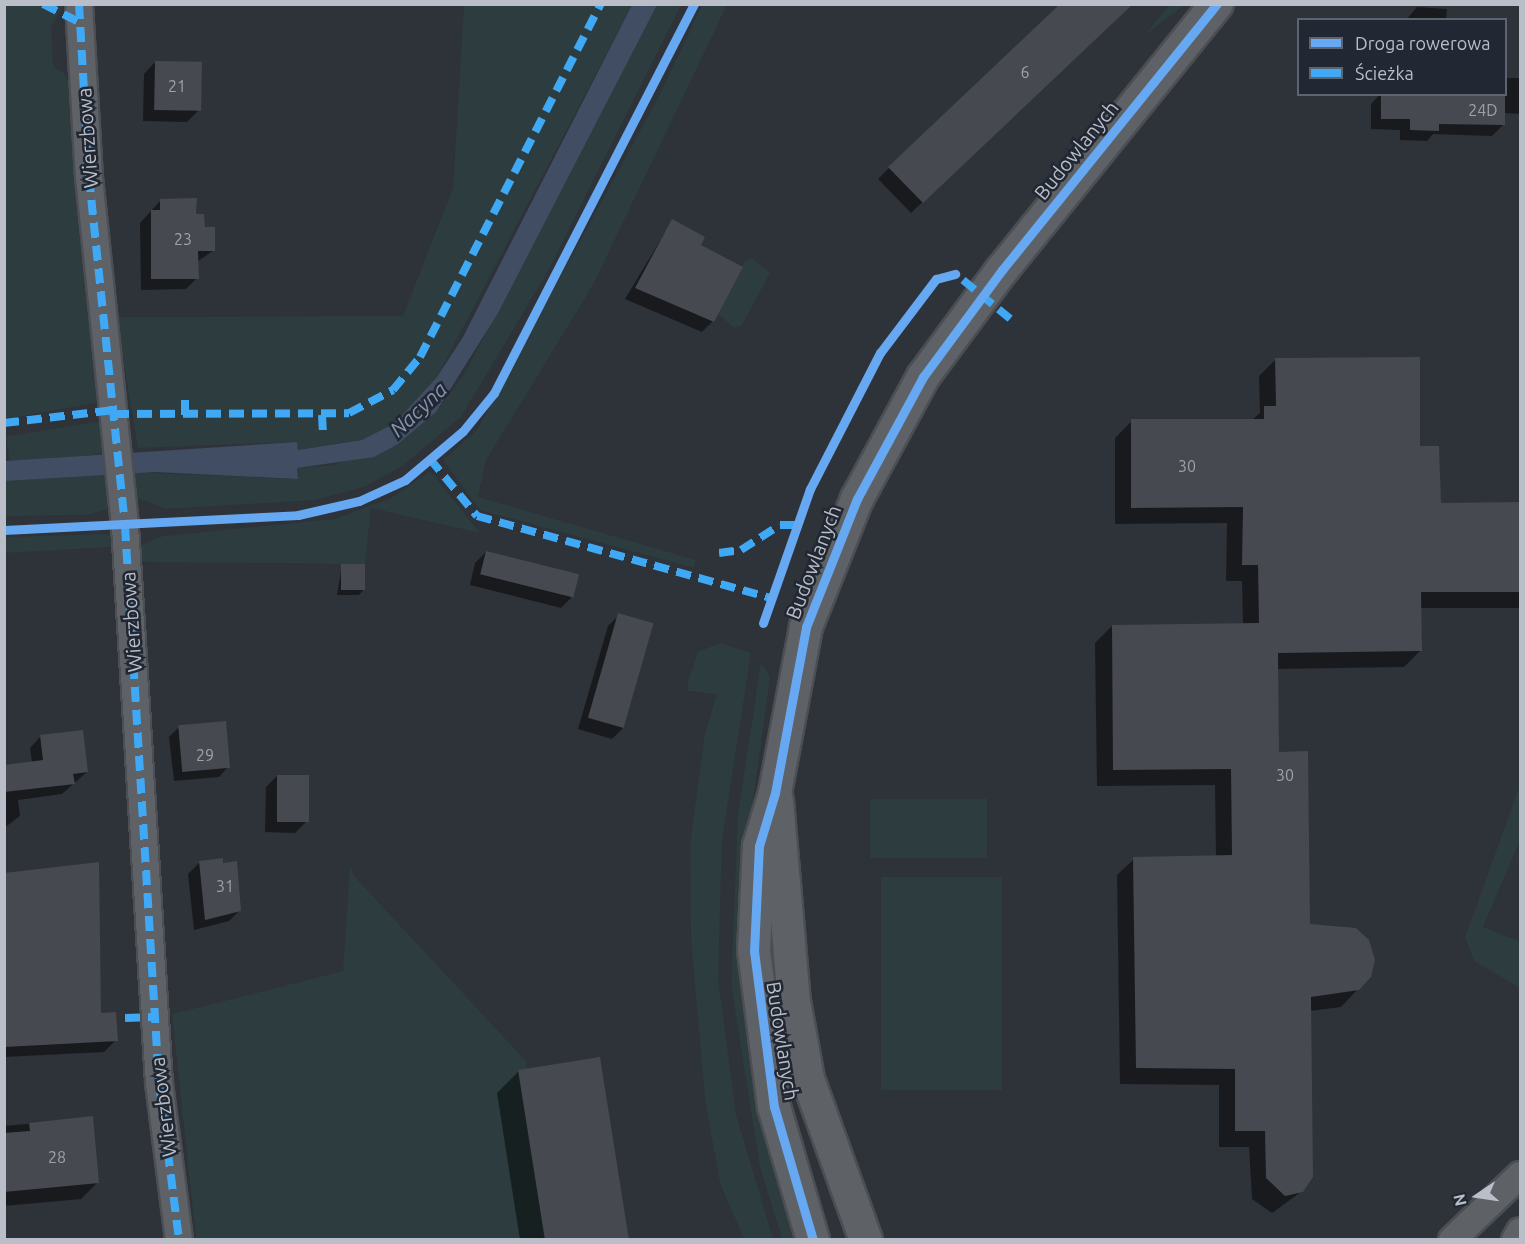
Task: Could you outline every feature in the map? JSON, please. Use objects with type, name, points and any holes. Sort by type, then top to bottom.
[{"type":"street","name":"Wierzbowa","points":[[79,4],[89,177],[122,496],[148,943],[179,1239]]},
{"type":"street","name":"Budowlanych","points":[[813,1239],[774,1107],[757,1009],[759,846],[776,793],[806,627],[843,528],[893,428],[988,289],[1217,4]]},
{"type":"street","name":"Budowlanych","points":[[776,793],[794,1001],[808,1079],[866,1239]]},
{"type":"street","points":[[1452,1239],[1521,1175]]},
{"type":"street","points":[[1515,1239],[1521,1231]]},
{"type":"shaded area","points":[[5,5],[64,5],[51,26],[53,66],[65,74],[72,93],[100,402],[5,419]]},
{"type":"shaded area","points":[[464,5],[632,5],[437,377],[395,423],[362,440],[297,450],[296,442],[138,448],[116,317],[403,316],[453,188]]},
{"type":"shaded area","points":[[657,5],[681,5],[548,271],[461,417],[402,466],[364,487],[315,500],[166,509],[132,496],[133,472],[298,479],[297,468],[333,465],[398,444],[436,412],[465,373]]},
{"type":"shaded area","points":[[702,5],[727,5],[593,285],[486,460],[478,497],[696,560],[694,568],[480,510],[443,460],[477,430],[659,96]]},
{"type":"shaded area","points":[[1170,5],[1185,5],[1146,34],[1156,21]]},
{"type":"shaded area","points":[[752,258],[770,273],[742,325],[734,328],[717,313],[745,261]]},
{"type":"shaded area","points":[[102,421],[107,453],[11,468],[6,436]]},
{"type":"shaded area","points":[[430,471],[480,533],[371,508],[365,564],[138,562],[141,545],[163,536],[335,519],[391,498]]},
{"type":"shaded area","points":[[108,472],[112,508],[86,515],[5,516],[4,481]]},
{"type":"shaded area","points":[[106,534],[114,538],[116,559],[111,547],[5,553],[5,537]]},
{"type":"shaded area","points":[[720,643],[751,653],[722,840],[718,979],[736,1114],[773,1239],[744,1239],[720,1183],[705,1099],[691,939],[690,845],[705,733],[717,694],[688,691],[688,681],[698,652]]},
{"type":"shaded area","points":[[761,662],[770,677],[747,845],[746,1011],[768,1142],[796,1239],[782,1239],[760,1167],[731,984],[738,814]]},
{"type":"shaded area","points":[[1520,785],[1520,840],[1483,927],[1520,942],[1520,988],[1474,961],[1465,937]]},
{"type":"shaded area","points":[[870,799],[987,799],[987,858],[870,858]]},
{"type":"shaded area","points":[[350,865],[354,876],[526,1061],[526,1069],[518,1070],[545,1239],[196,1239],[172,1014],[343,971]]},
{"type":"shaded area","points":[[881,877],[1002,877],[1002,1090],[881,1090]]},
{"type":"water","name":"Nacyna","points":[[632,5],[657,5],[498,313],[436,412],[398,444],[374,457],[297,468],[298,479],[155,472],[5,481],[5,461],[297,442],[298,450],[362,440],[395,423],[437,377],[463,337]]},
{"type":"building","points":[[1060,4],[1133,4],[923,203],[888,167]]},
{"type":"building","points":[[155,61],[202,62],[201,111],[154,110]]},
{"type":"building","points":[[1381,96],[1505,96],[1505,125],[1439,124],[1439,131],[1410,130],[1410,119],[1381,119]]},
{"type":"building","points":[[197,198],[196,214],[204,214],[205,227],[215,227],[215,251],[198,251],[199,279],[151,279],[151,210],[160,210],[160,199]]},
{"type":"building","points":[[672,219],[705,237],[701,245],[743,267],[714,322],[635,288]]},
{"type":"building","points":[[1420,357],[1420,446],[1439,446],[1441,503],[1521,502],[1521,592],[1421,592],[1422,651],[1278,653],[1279,752],[1308,751],[1310,924],[1356,928],[1369,940],[1375,960],[1371,977],[1359,990],[1311,997],[1313,1177],[1303,1192],[1285,1196],[1266,1178],[1265,1131],[1235,1131],[1235,1069],[1136,1068],[1133,857],[1232,855],[1231,769],[1113,770],[1112,625],[1259,623],[1258,565],[1242,565],[1243,507],[1131,508],[1131,419],[1264,419],[1264,406],[1276,406],[1275,358]]},
{"type":"building","points":[[486,551],[579,574],[573,598],[480,574]]},
{"type":"building","points":[[341,564],[365,564],[365,590],[341,590]]},
{"type":"building","points":[[618,613],[654,623],[624,728],[588,718]]},
{"type":"building","points":[[226,721],[230,768],[182,772],[178,725]]},
{"type":"building","points":[[83,730],[88,772],[73,774],[75,784],[4,792],[4,765],[43,760],[40,735]]},
{"type":"building","points":[[277,775],[309,775],[309,822],[277,822]]},
{"type":"building","points":[[223,858],[223,863],[237,861],[241,911],[205,920],[199,861]]},
{"type":"building","points":[[99,862],[101,1013],[116,1012],[118,1041],[4,1047],[4,873]]},
{"type":"building","points":[[600,1057],[629,1239],[545,1240],[518,1070]]},
{"type":"building","points":[[93,1116],[99,1183],[4,1192],[4,1133],[30,1131],[29,1123]]},
{"type":"marked path","points":[[43,4],[79,22]]},
{"type":"marked path","points":[[79,4],[89,177],[125,526],[159,1083],[179,1240]]},
{"type":"marked path","points":[[114,414],[349,413],[393,390],[420,357],[601,4]]},
{"type":"marked path","points":[[963,280],[1013,321]]},
{"type":"marked path","points":[[185,393],[185,415]]},
{"type":"marked path","points":[[4,423],[114,410]]},
{"type":"marked path","points":[[322,415],[323,433]]},
{"type":"marked path","points":[[430,459],[477,516],[770,598]]},
{"type":"marked path","points":[[719,553],[741,550],[780,525],[796,525]]},
{"type":"marked path","points":[[125,1018],[154,1017]]},
{"type":"cycle path","points":[[4,530],[298,515],[359,501],[405,480],[463,431],[494,393],[694,4]]},
{"type":"cycle path","points":[[813,1240],[774,1107],[754,951],[759,846],[775,793],[806,627],[857,499],[923,377],[1002,270],[1217,4]]},
{"type":"cycle path","points":[[763,623],[810,489],[880,353],[936,279],[955,274]]}]
